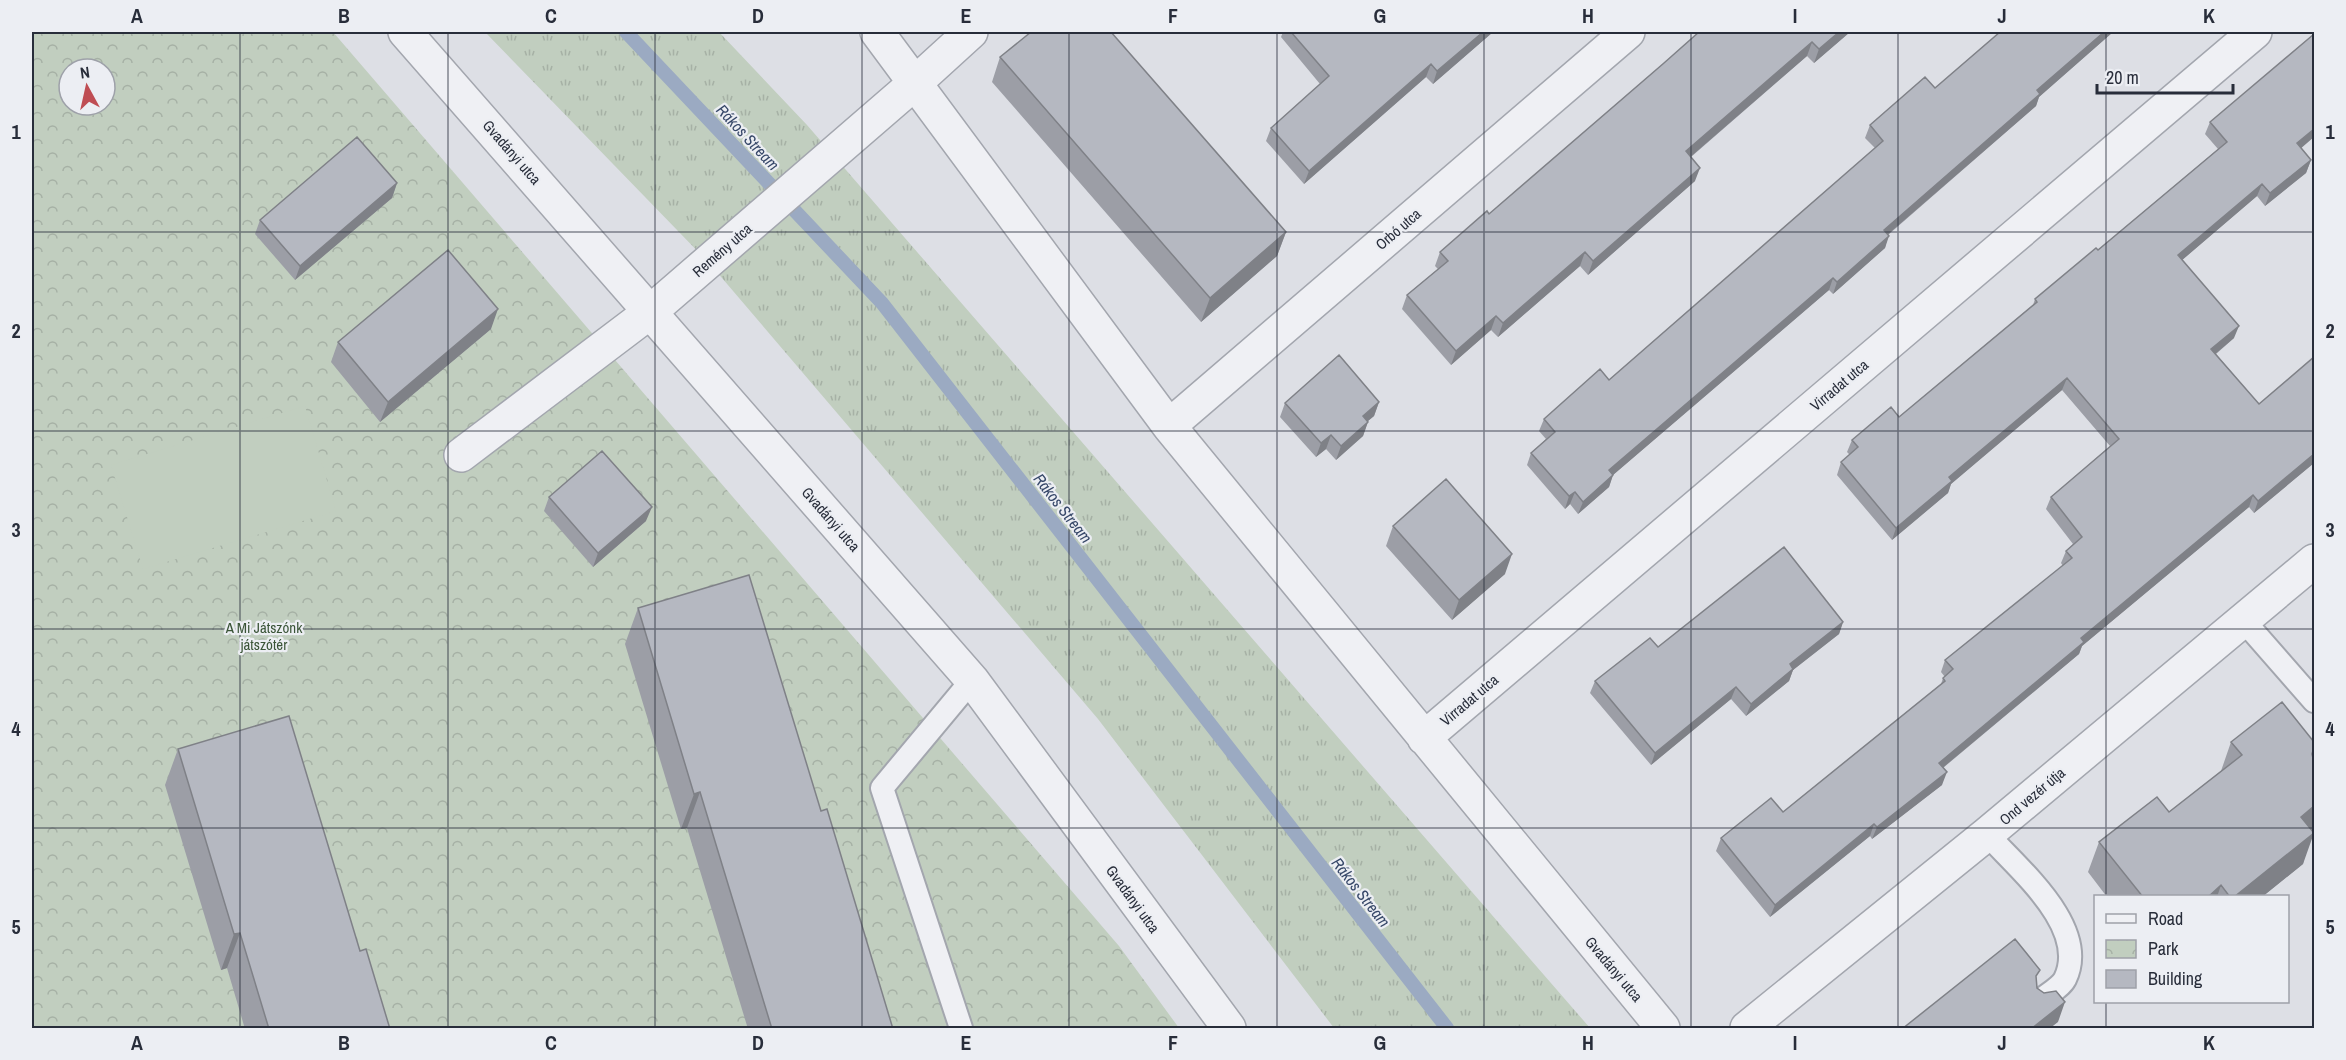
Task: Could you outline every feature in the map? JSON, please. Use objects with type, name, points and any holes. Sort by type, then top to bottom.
[{"type":"street","name":"Gvadányi utca","points":[[405,32],[972,680],[1229,1029]]},
{"type":"street","name":"Gvadányi utca","points":[[878,32],[1169,426],[1663,1029]]},
{"type":"street","name":"Remény utca","points":[[461,456],[650,312],[971,32]]},
{"type":"street","name":"Orbó utca","points":[[1169,426],[1628,32]]},
{"type":"street","name":"Virradat utca","points":[[1424,738],[2255,32]]},
{"type":"street","name":"Ond vezér útja","points":[[1747,1029],[1987,834],[2314,561]]},
{"type":"lane","points":[[2244,621],[2314,701]]},
{"type":"lane","points":[[960,1029],[882,788],[972,680]]},
{"type":"lane","points":[[1987,834],[2059,915],[2068,936],[2071,958],[2065,981],[2041,1000]]},
{"type":"green space","name":"A Mi Játszónk játszótér","points":[[32,32],[333,32],[1119,946],[1179,1028],[32,1028]]},
{"type":"green space","points":[[485,32],[719,32],[807,125],[1590,1028],[1334,1028],[1098,719],[710,264]]},
{"type":"green space","points":[[305,406],[336,511],[143,569],[111,465]]},
{"type":"building","points":[[1031,32],[1111,32],[1286,232],[1210,298],[1000,57]]},
{"type":"building","points":[[1291,32],[1483,32],[1437,71],[1431,64],[1309,171],[1271,128],[1329,76]]},
{"type":"building","points":[[1699,32],[1839,32],[1819,49],[1812,42],[1686,151],[1700,168],[1593,261],[1585,252],[1503,323],[1496,316],[1456,351],[1407,295],[1448,261],[1440,252],[1487,211],[1489,214]]},
{"type":"building","points":[[2000,32],[2104,32],[2037,90],[2040,94],[1884,230],[1889,236],[1837,282],[1833,278],[1609,470],[1613,475],[1583,502],[1575,492],[1569,496],[1531,453],[1555,432],[1544,419],[1600,369],[1609,380],[1883,141],[1870,125],[1925,77],[1935,88]]},
{"type":"building","points":[[2314,34],[2314,129],[2297,143],[2311,160],[2270,193],[2262,184],[2178,255],[2239,326],[2211,349],[2259,404],[2314,357],[2314,454],[2258,501],[2253,495],[2081,638],[2084,642],[1939,763],[1947,772],[1877,827],[1874,824],[1775,905],[1721,838],[1771,798],[1783,812],[1945,681],[1943,678],[1953,669],[1945,660],[2072,558],[2066,551],[2082,537],[2051,497],[2119,439],[2067,378],[1949,477],[1952,481],[1896,528],[1841,462],[1858,447],[1852,440],[1891,407],[1899,417],[2037,302],[2035,299],[2096,248],[2098,250],[2227,142],[2210,122]]},
{"type":"building","points":[[357,137],[397,183],[300,266],[260,220]]},
{"type":"building","points":[[448,250],[498,309],[388,402],[338,342]]},
{"type":"building","points":[[1339,355],[1379,402],[1363,416],[1368,422],[1341,446],[1331,435],[1321,443],[1285,403]]},
{"type":"building","points":[[602,451],[652,507],[598,553],[549,497]]},
{"type":"building","points":[[1446,479],[1512,554],[1459,600],[1393,526]]},
{"type":"building","points":[[1784,547],[1843,622],[1790,664],[1793,669],[1751,704],[1736,687],[1655,753],[1595,681],[1650,638],[1658,647]]},
{"type":"building","points":[[749,575],[821,811],[827,809],[893,1029],[772,1029],[700,792],[694,794],[638,608]]},
{"type":"building","points":[[2282,702],[2314,742],[2312,754],[2314,806],[2301,817],[2314,833],[2236,895],[2228,895],[2221,885],[2210,895],[2141,895],[2099,842],[2157,797],[2169,812],[2242,755],[2231,742]]},
{"type":"building","points":[[289,716],[360,951],[366,949],[390,1029],[269,1029],[240,933],[234,934],[178,749]]},
{"type":"building","points":[[2015,939],[2040,970],[2036,976],[2037,988],[2044,993],[2056,991],[2065,1002],[2031,1029],[1902,1029]]},
{"type":"waterway","name":"Rákos Stream","points":[[626,32],[882,303],[1447,1028]]}]
